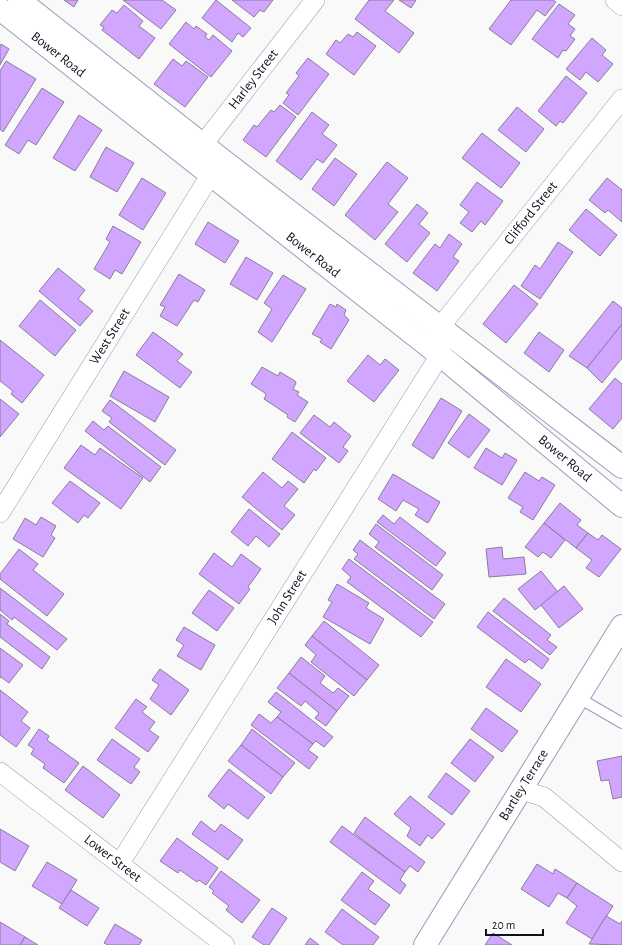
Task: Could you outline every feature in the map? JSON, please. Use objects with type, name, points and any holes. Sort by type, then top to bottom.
[{"type":"main road","name":"Bower Road","points":[[19,0],[198,152],[622,506]]},
{"type":"main road","name":"Bower Road","points":[[0,9],[198,152]]},
{"type":"main road","name":"Bower Road","points":[[216,167],[440,327],[622,467]]},
{"type":"main road","name":"Bartley Terrace","points":[[425,945],[621,628]]},
{"type":"street","name":"Harley Street","points":[[198,152],[315,0]]},
{"type":"street","points":[[616,0],[622,6]]},
{"type":"street","name":"Clifford Street","points":[[440,327],[622,99]]},
{"type":"street","name":"West Street","points":[[0,513],[216,167]]},
{"type":"street","points":[[440,327],[440,355]]},
{"type":"street","name":"John Street","points":[[120,863],[440,355]]},
{"type":"street","name":"Lower Street","points":[[0,772],[225,945]]},
{"type":"street","points":[[522,790],[544,798],[622,862]]},
{"type":"lane","points":[[579,698],[622,723]]},
{"type":"building","points":[[64,0],[78,0],[74,7]]},
{"type":"building","points":[[123,0],[162,0],[176,10],[161,29]]},
{"type":"building","points":[[216,0],[251,28],[243,37],[238,33],[232,42],[202,18]]},
{"type":"building","points":[[232,0],[273,0],[264,12],[260,10],[254,17]]},
{"type":"building","points":[[369,0],[394,0],[385,11],[414,33],[399,53],[355,19]]},
{"type":"building","points":[[399,0],[416,0],[411,8]]},
{"type":"building","points":[[511,0],[553,0],[556,2],[545,16],[537,10],[511,45],[489,29]]},
{"type":"building","points":[[559,4],[575,15],[568,24],[575,29],[570,36],[575,39],[566,51],[563,50],[558,58],[532,39]]},
{"type":"building","points":[[124,5],[143,21],[139,26],[155,38],[139,59],[102,30],[104,27],[100,25],[112,10],[117,13]]},
{"type":"building","points":[[186,22],[194,29],[196,26],[207,34],[205,37],[209,40],[213,35],[232,51],[211,77],[169,44]]},
{"type":"building","points":[[357,32],[376,46],[354,75],[326,54],[336,40],[340,43],[348,34],[353,37]]},
{"type":"building","points":[[592,38],[606,50],[602,55],[613,64],[598,82],[586,72],[580,80],[566,69]]},
{"type":"building","points":[[1,44],[9,49],[0,65],[0,46]]},
{"type":"building","points":[[308,58],[329,74],[298,115],[283,103],[289,95],[286,93],[299,76],[296,73]]},
{"type":"building","points":[[173,59],[182,66],[186,61],[208,77],[185,107],[154,84]]},
{"type":"building","points":[[6,61],[36,79],[3,132],[0,129],[0,71]]},
{"type":"building","points":[[566,76],[587,93],[563,123],[560,121],[556,126],[538,111]]},
{"type":"building","points":[[42,88],[64,102],[36,145],[28,140],[19,154],[5,145]]},
{"type":"building","points":[[280,105],[296,117],[266,157],[243,140],[254,125],[257,127],[271,110],[274,112]]},
{"type":"building","points":[[517,107],[544,129],[526,152],[498,130]]},
{"type":"building","points":[[312,112],[329,125],[322,134],[337,145],[323,163],[317,159],[301,180],[276,161]]},
{"type":"building","points":[[79,115],[102,130],[75,171],[53,158]]},
{"type":"building","points":[[482,133],[520,163],[501,188],[462,158]]},
{"type":"building","points":[[106,147],[134,163],[117,192],[90,177]]},
{"type":"building","points":[[335,158],[357,174],[334,206],[312,189]]},
{"type":"building","points":[[387,162],[408,178],[388,204],[398,212],[375,240],[345,215]]},
{"type":"building","points":[[142,178],[166,193],[143,230],[119,215]]},
{"type":"building","points":[[607,178],[622,190],[622,222],[608,210],[605,213],[589,200]]},
{"type":"building","points":[[477,182],[503,201],[485,225],[481,221],[472,232],[460,223],[469,212],[460,205]]},
{"type":"building","points":[[417,204],[428,213],[419,224],[430,233],[407,262],[385,244]]},
{"type":"building","points":[[586,209],[617,235],[600,256],[569,230]]},
{"type":"building","points":[[208,222],[239,241],[225,263],[195,244]]},
{"type":"building","points":[[113,226],[141,242],[122,274],[115,270],[110,279],[94,269],[110,242],[106,239]]},
{"type":"building","points":[[449,234],[462,244],[453,257],[459,261],[437,291],[413,273],[435,244],[440,248]]},
{"type":"building","points":[[558,242],[573,252],[540,299],[521,286],[535,265],[540,269]]},
{"type":"building","points":[[246,257],[273,273],[257,300],[230,284]]},
{"type":"building","points":[[58,268],[85,290],[78,299],[93,311],[80,326],[39,291]]},
{"type":"building","points":[[179,274],[205,290],[198,302],[194,300],[177,326],[160,316],[165,307],[160,305]]},
{"type":"building","points":[[283,275],[306,289],[272,342],[258,332],[272,309],[264,303]]},
{"type":"building","points":[[514,285],[538,304],[506,343],[483,324]]},
{"type":"building","points":[[40,300],[76,330],[55,356],[19,326]]},
{"type":"building","points":[[613,301],[622,308],[622,324],[587,368],[569,356]]},
{"type":"building","points":[[330,304],[336,307],[337,304],[346,310],[344,315],[349,320],[331,349],[320,342],[322,339],[312,334]]},
{"type":"building","points":[[622,324],[622,358],[602,383],[587,368]]},
{"type":"building","points":[[153,332],[183,354],[177,361],[192,372],[180,388],[136,355]]},
{"type":"building","points":[[539,332],[564,350],[549,372],[524,353]]},
{"type":"building","points":[[0,340],[44,375],[22,403],[11,394],[13,391],[0,381]]},
{"type":"building","points":[[368,355],[380,365],[385,359],[399,370],[374,402],[347,381]]},
{"type":"building","points":[[262,367],[278,376],[280,372],[295,381],[296,383],[293,389],[299,392],[297,395],[308,402],[295,422],[287,417],[288,415],[264,399],[266,395],[265,393],[251,384]]},
{"type":"building","points":[[124,371],[169,397],[155,422],[110,396]]},
{"type":"building","points":[[615,378],[622,384],[622,418],[613,429],[589,409]]},
{"type":"building","points":[[441,398],[462,411],[433,459],[412,445]]},
{"type":"building","points":[[0,399],[19,414],[0,437]]},
{"type":"building","points":[[110,400],[176,450],[165,465],[109,422],[112,418],[102,411]]},
{"type":"building","points":[[469,414],[490,430],[469,458],[448,443]]},
{"type":"building","points":[[314,415],[330,427],[334,422],[351,436],[343,447],[348,451],[339,463],[300,433]]},
{"type":"building","points":[[93,421],[104,430],[108,426],[161,467],[150,482],[85,431]]},
{"type":"building","points":[[292,432],[326,458],[316,471],[314,469],[304,483],[272,459]]},
{"type":"building","points":[[81,445],[95,455],[100,448],[143,478],[121,509],[64,468]]},
{"type":"building","points":[[486,448],[502,458],[505,453],[517,460],[502,485],[474,468]]},
{"type":"building","points":[[263,472],[282,488],[288,481],[298,489],[284,506],[295,515],[282,530],[242,497]]},
{"type":"building","points":[[525,472],[539,481],[542,477],[555,485],[533,520],[520,512],[523,507],[508,498]]},
{"type":"building","points":[[393,474],[440,502],[428,523],[415,515],[419,509],[403,500],[396,511],[378,499]]},
{"type":"building","points":[[70,481],[100,503],[88,518],[84,515],[78,523],[52,503]]},
{"type":"building","points":[[560,503],[581,520],[577,525],[588,533],[576,548],[544,523]]},
{"type":"building","points":[[249,509],[280,534],[269,547],[256,536],[248,546],[231,532]]},
{"type":"building","points":[[383,515],[394,524],[400,517],[446,553],[436,566],[377,522]]},
{"type":"building","points":[[41,517],[56,526],[51,535],[55,538],[43,557],[13,539],[25,518],[36,525]]},
{"type":"building","points":[[544,523],[565,540],[551,558],[543,552],[538,557],[525,547]]},
{"type":"building","points":[[376,524],[443,575],[432,590],[375,547],[379,542],[369,534]]},
{"type":"building","points":[[588,533],[598,540],[602,535],[621,549],[599,577],[586,568],[592,560],[576,548]]},
{"type":"building","points":[[360,540],[445,604],[434,619],[354,559],[358,554],[353,550]]},
{"type":"building","points":[[502,547],[503,559],[524,557],[526,574],[489,577],[486,549]]},
{"type":"building","points":[[19,549],[38,564],[33,570],[64,594],[47,616],[0,579],[0,574]]},
{"type":"building","points":[[214,553],[232,567],[241,554],[261,569],[248,587],[250,589],[239,604],[199,574]]},
{"type":"building","points":[[349,559],[433,622],[421,637],[347,582],[351,577],[342,569]]},
{"type":"building","points":[[541,571],[558,592],[535,610],[518,589]]},
{"type":"building","points":[[337,584],[369,603],[366,608],[384,619],[370,644],[323,617],[332,602],[328,600]]},
{"type":"building","points":[[564,586],[583,609],[559,628],[541,605]]},
{"type":"building","points":[[0,588],[67,639],[57,650],[14,617],[12,620],[0,610]]},
{"type":"building","points":[[209,590],[234,608],[217,631],[192,613]]},
{"type":"building","points":[[504,598],[551,635],[547,640],[557,647],[550,655],[493,611]]},
{"type":"building","points":[[488,612],[549,659],[542,669],[529,659],[525,663],[477,627]]},
{"type":"building","points":[[0,614],[9,621],[7,624],[50,657],[42,669],[0,637]]},
{"type":"building","points":[[324,621],[379,665],[367,680],[312,636]]},
{"type":"building","points":[[184,627],[215,645],[201,670],[177,656],[184,645],[176,640]]},
{"type":"building","points":[[312,636],[367,680],[354,696],[311,662],[316,655],[305,645]]},
{"type":"building","points":[[0,648],[23,665],[9,683],[1,677],[0,678]]},
{"type":"building","points":[[301,657],[325,676],[320,683],[333,693],[338,688],[349,696],[337,711],[289,673]]},
{"type":"building","points":[[506,659],[541,684],[521,712],[486,687]]},
{"type":"building","points":[[160,669],[189,690],[171,715],[150,699],[159,685],[152,680]]},
{"type":"building","points":[[289,673],[337,711],[326,726],[315,718],[319,713],[305,701],[301,706],[277,688]]},
{"type":"building","points":[[0,690],[28,712],[21,721],[30,728],[16,747],[0,735]]},
{"type":"building","points":[[276,692],[333,737],[324,747],[316,741],[313,744],[277,717],[281,712],[268,702]]},
{"type":"building","points":[[136,699],[147,707],[142,712],[155,722],[149,730],[159,737],[148,752],[115,728]]},
{"type":"building","points":[[486,708],[518,731],[502,752],[471,729]]},
{"type":"building","points":[[259,714],[271,723],[277,717],[313,744],[308,750],[318,757],[309,769],[251,725]]},
{"type":"building","points":[[39,729],[49,736],[47,740],[79,763],[64,783],[43,768],[45,764],[31,754],[34,749],[28,745]]},
{"type":"building","points":[[252,729],[295,763],[283,777],[241,745]]},
{"type":"building","points":[[112,739],[140,759],[134,767],[140,772],[131,784],[97,760]]},
{"type":"building","points":[[470,739],[494,757],[475,782],[451,763]]},
{"type":"building","points":[[241,745],[283,777],[271,794],[228,761]]},
{"type":"building","points":[[622,756],[622,797],[613,799],[609,780],[601,781],[597,761]]},
{"type":"building","points":[[83,766],[120,795],[103,818],[65,790]]},
{"type":"building","points":[[229,769],[265,797],[248,819],[228,804],[224,809],[208,796]]},
{"type":"building","points":[[446,773],[470,791],[452,815],[428,797]]},
{"type":"building","points":[[410,796],[445,824],[432,839],[428,835],[420,846],[407,836],[411,828],[394,814]]},
{"type":"building","points":[[365,817],[425,862],[418,872],[410,866],[405,872],[354,833]]},
{"type":"building","points":[[201,821],[215,832],[221,824],[243,840],[228,860],[192,834]]},
{"type":"building","points":[[342,826],[405,872],[400,880],[406,885],[400,894],[330,842]]},
{"type":"building","points":[[0,829],[29,846],[15,871],[0,862]]},
{"type":"building","points":[[177,838],[218,868],[206,885],[199,880],[197,882],[180,870],[178,873],[160,861]]},
{"type":"building","points":[[47,862],[77,880],[62,904],[32,886]]},
{"type":"building","points":[[537,864],[553,874],[555,869],[577,883],[567,898],[558,893],[549,907],[521,889]]},
{"type":"building","points":[[221,871],[260,900],[242,923],[226,910],[229,906],[212,893],[214,891],[209,887]]},
{"type":"building","points":[[362,872],[374,881],[368,889],[390,905],[375,925],[341,900]]},
{"type":"building","points":[[577,883],[613,906],[592,939],[566,923],[577,906],[567,898]]},
{"type":"building","points":[[71,890],[99,908],[87,926],[59,908]]},
{"type":"building","points":[[272,908],[287,918],[269,945],[264,945],[252,937]]},
{"type":"building","points":[[342,909],[379,937],[373,945],[343,945],[325,932]]},
{"type":"building","points":[[606,916],[620,924],[622,921],[622,945],[589,944]]},
{"type":"building","points":[[0,922],[25,937],[20,945],[0,945]]},
{"type":"building","points":[[115,924],[142,940],[139,945],[108,945],[104,943]]},
{"type":"building","points":[[493,933],[512,945],[485,945]]},
{"type":"building","points":[[25,937],[38,945],[20,945]]},
{"type":"building","points":[[310,938],[319,945],[305,945]]}]
